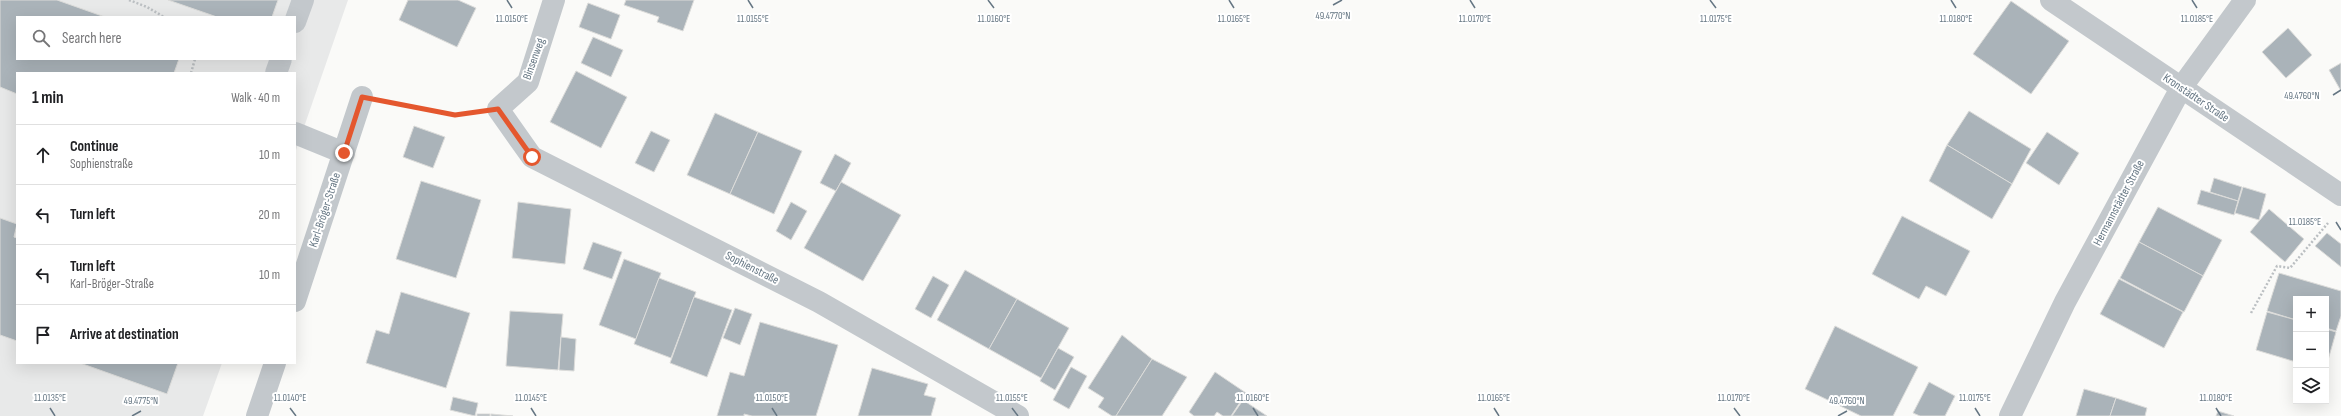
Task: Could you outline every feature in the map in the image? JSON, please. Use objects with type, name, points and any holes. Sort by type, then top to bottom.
[{"type":"street","points":[[296,19],[303,0]]},
{"type":"street","name":"Binsenweg","points":[[498,109],[528,82],[554,0]]},
{"type":"street","name":"Kronstädter Straße","points":[[2051,0],[2341,195]]},
{"type":"street","name":"Hermannstädter Straße","points":[[2010,416],[2065,302],[2181,88],[2245,0]]},
{"type":"street","points":[[276,72],[281,60]]},
{"type":"street","name":"Karl-Bröger-Straße","points":[[296,298],[362,97]]},
{"type":"street","name":"Sophienstraße","points":[[498,109],[532,157],[819,302],[1018,416]]},
{"type":"street","points":[[296,133],[344,153]]},
{"type":"street","points":[[257,416],[274,364]]},
{"type":"path","points":[[129,0],[147,6],[162,16]]},
{"type":"path","points":[[191,72],[195,60]]},
{"type":"path","points":[[362,97],[455,115],[498,109]]},
{"type":"path","points":[[2251,313],[2277,266],[2290,268],[2331,220]]},
{"type":"shaded area","points":[[0,0],[348,0],[296,150],[296,72],[16,72],[16,364],[222,364],[203,416],[0,416]]},
{"type":"building","points":[[0,0],[57,0],[102,16],[16,16],[16,60],[179,60],[174,72],[16,72],[16,94],[0,87]]},
{"type":"building","points":[[168,0],[278,0],[272,16],[214,16]]},
{"type":"building","points":[[408,0],[458,0],[476,8],[457,47],[399,20]]},
{"type":"building","points":[[626,0],[694,0],[683,31],[657,22],[659,17],[624,5]]},
{"type":"building","points":[[2011,1],[2069,41],[2031,94],[1973,54]]},
{"type":"building","points":[[588,3],[620,15],[611,39],[579,27]]},
{"type":"building","points":[[2288,28],[2312,55],[2286,78],[2262,52]]},
{"type":"building","points":[[593,37],[623,50],[611,77],[581,63]]},
{"type":"building","points":[[2341,63],[2341,91],[2329,70]]},
{"type":"building","points":[[576,71],[627,97],[601,148],[550,122]]},
{"type":"building","points":[[1969,111],[2031,149],[2012,184],[1947,145]]},
{"type":"building","points":[[715,113],[758,132],[730,194],[687,175]]},
{"type":"building","points":[[414,126],[445,137],[433,168],[403,157]]},
{"type":"building","points":[[651,131],[670,140],[654,172],[635,163]]},
{"type":"building","points":[[758,132],[802,151],[774,214],[730,194]]},
{"type":"building","points":[[2047,132],[2079,153],[2059,185],[2026,163]]},
{"type":"building","points":[[1947,145],[2012,184],[1992,219],[1929,181]]},
{"type":"building","points":[[835,154],[851,163],[836,191],[820,183]]},
{"type":"building","points":[[2214,178],[2242,187],[2238,201],[2210,192]]},
{"type":"building","points":[[421,181],[481,200],[456,278],[396,259]]},
{"type":"building","points":[[841,182],[901,215],[863,281],[804,248]]},
{"type":"building","points":[[2243,187],[2266,194],[2259,220],[2235,213]]},
{"type":"building","points":[[2201,190],[2238,201],[2234,215],[2197,204]]},
{"type":"building","points":[[518,202],[571,209],[565,264],[512,258]]},
{"type":"building","points":[[791,202],[807,211],[791,240],[776,231]]},
{"type":"building","points":[[2158,207],[2222,240],[2203,276],[2139,242]]},
{"type":"building","points":[[2269,209],[2304,239],[2285,262],[2250,232]]},
{"type":"building","points":[[1902,216],[1970,251],[1946,296],[1926,286],[1919,299],[1872,274]]},
{"type":"building","points":[[0,218],[16,224],[14,237],[16,238],[16,341],[0,335]]},
{"type":"building","points":[[2327,233],[2341,244],[2341,267],[2315,246]]},
{"type":"building","points":[[593,242],[622,252],[612,279],[583,269]]},
{"type":"building","points":[[2139,242],[2203,276],[2184,312],[2120,278]]},
{"type":"building","points":[[624,259],[661,273],[636,339],[599,325]]},
{"type":"building","points":[[965,270],[1017,299],[989,349],[937,320]]},
{"type":"building","points":[[2279,273],[2341,291],[2341,316],[2336,331],[2329,329],[2329,296],[2293,296],[2293,319],[2267,311]]},
{"type":"building","points":[[933,276],[949,285],[931,318],[915,309]]},
{"type":"building","points":[[659,278],[696,292],[671,358],[634,344]]},
{"type":"building","points":[[2119,279],[2183,312],[2164,348],[2100,314]]},
{"type":"building","points":[[401,292],[470,313],[446,388],[366,363],[376,330],[389,334]]},
{"type":"building","points":[[694,297],[732,310],[707,377],[670,363]]},
{"type":"building","points":[[1017,299],[1069,328],[1041,378],[989,349]]},
{"type":"building","points":[[735,308],[752,314],[740,345],[723,338]]},
{"type":"building","points":[[510,311],[563,314],[558,370],[506,366]]},
{"type":"building","points":[[2267,312],[2293,319],[2293,361],[2256,350]]},
{"type":"building","points":[[760,322],[838,345],[816,416],[752,416],[744,414],[744,416],[717,416],[730,372],[744,376]]},
{"type":"building","points":[[1835,326],[1918,367],[1893,416],[1861,416],[1805,389]]},
{"type":"building","points":[[2329,330],[2336,332],[2329,356]]},
{"type":"building","points":[[1122,335],[1152,359],[1116,416],[1112,416],[1098,407],[1104,398],[1088,388]]},
{"type":"building","points":[[561,337],[576,339],[574,371],[559,370]]},
{"type":"building","points":[[1058,348],[1074,357],[1055,390],[1040,381]]},
{"type":"building","points":[[1152,359],[1187,377],[1162,416],[1116,416]]},
{"type":"building","points":[[83,364],[178,364],[167,394]]},
{"type":"building","points":[[1071,367],[1087,376],[1069,409],[1053,400]]},
{"type":"building","points":[[872,368],[928,384],[924,395],[936,398],[931,416],[858,416]]},
{"type":"building","points":[[1215,372],[1246,393],[1231,416],[1223,416],[1217,412],[1214,416],[1194,416],[1189,412]]},
{"type":"building","points":[[1929,382],[1955,396],[1945,416],[1920,416],[1913,413]]},
{"type":"building","points":[[2084,389],[2116,398],[2110,416],[2076,416]]},
{"type":"building","points":[[453,397],[478,403],[475,416],[450,410]]},
{"type":"building","points":[[2116,398],[2147,408],[2145,416],[2110,416]]},
{"type":"building","points":[[1243,400],[1267,416],[1232,416]]},
{"type":"building","points":[[2218,411],[2234,416],[2216,416]]},
{"type":"building","points":[[477,414],[490,414],[490,416],[477,416]]},
{"type":"building","points":[[491,414],[513,416],[491,416]]},
{"type":"route","points":[[344,153],[362,97],[455,115],[498,109],[532,157]]}]
